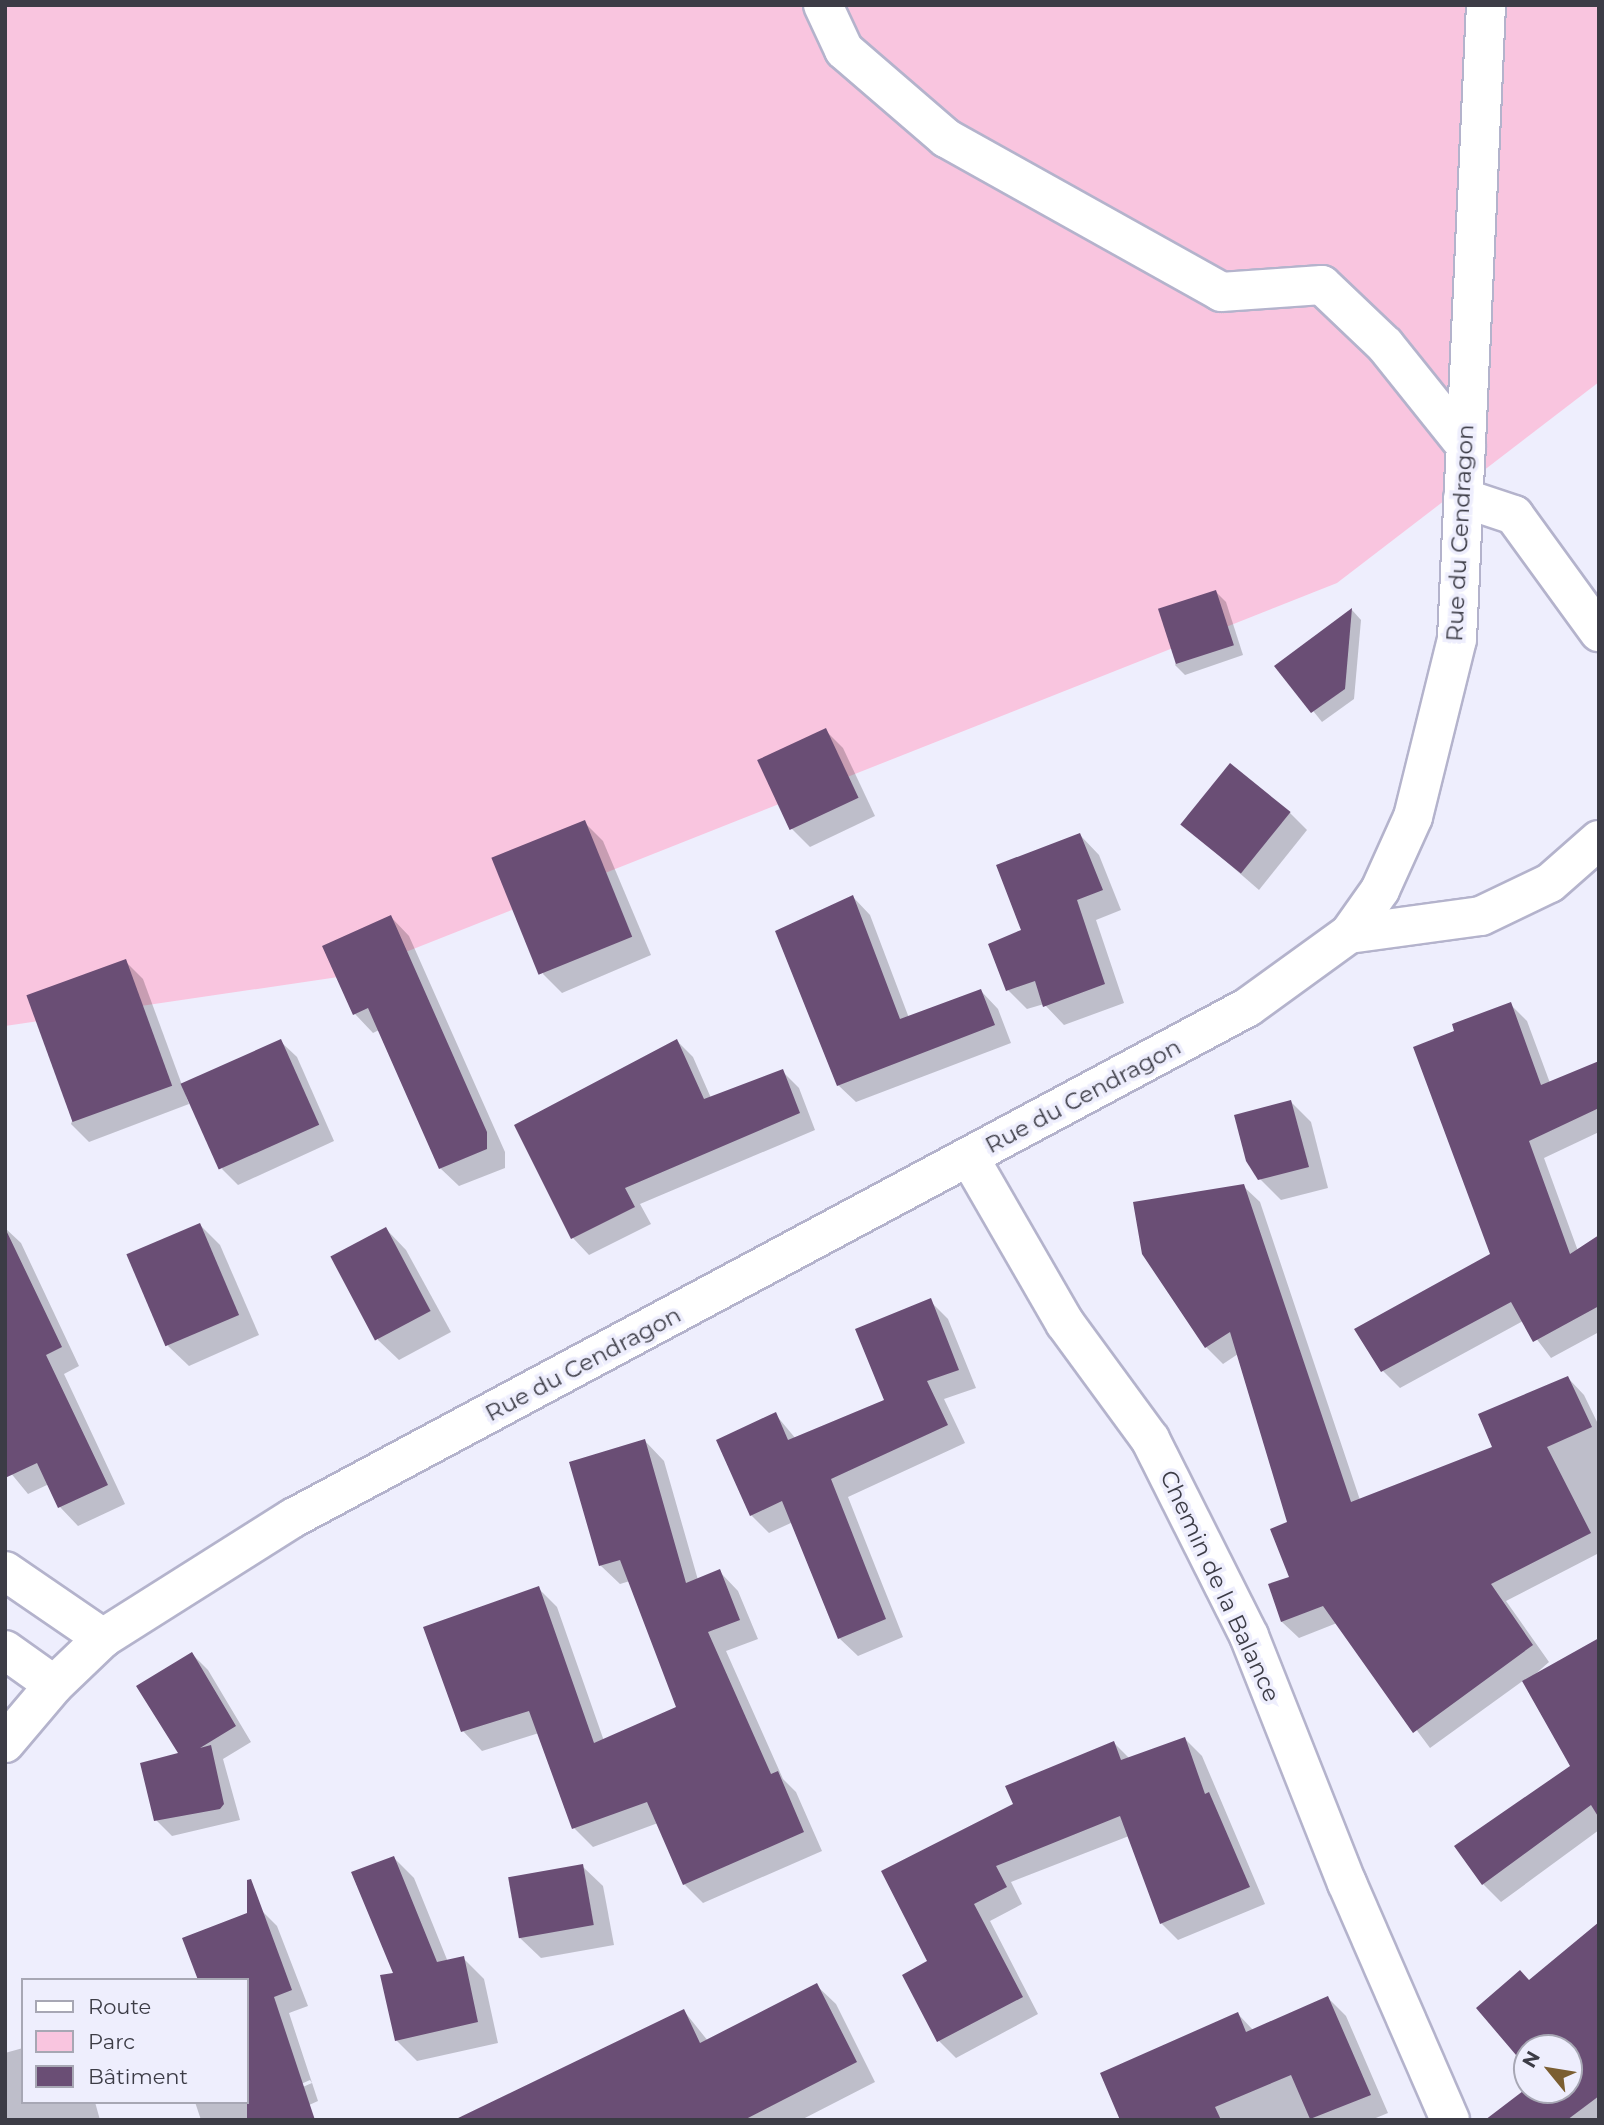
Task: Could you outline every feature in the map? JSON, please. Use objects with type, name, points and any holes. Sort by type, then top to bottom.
[{"type":"street","points":[[823,5],[844,50],[946,138],[1221,292],[1322,285],[1385,345],[1466,446]]},
{"type":"street","name":"Rue du Cendragon","points":[[5,1743],[54,1685],[103,1638],[293,1518],[1248,1007],[1349,934],[1380,890],[1413,817],[1457,639],[1486,5]]},
{"type":"street","points":[[1463,498],[1514,515],[1599,632]]},
{"type":"street","points":[[1349,934],[1481,916],[1550,883],[1599,840]]},
{"type":"street","name":"Chemin de la Balance","points":[[969,1157],[1065,1323],[1150,1439],[1249,1636],[1347,1883],[1450,2120]]},
{"type":"street","points":[[5,1571],[103,1638]]},
{"type":"street","points":[[5,1650],[54,1685]]},
{"type":"green space","points":[[5,5],[1599,5],[1599,382],[1337,583],[345,976],[5,1026]]},
{"type":"building","points":[[1216,590],[1234,645],[1176,664],[1158,609]]},
{"type":"building","points":[[1352,608],[1345,689],[1311,713],[1274,666]]},
{"type":"building","points":[[826,728],[859,798],[790,830],[757,760]]},
{"type":"building","points":[[1230,763],[1291,812],[1241,873],[1180,824]]},
{"type":"building","points":[[585,820],[632,937],[539,975],[491,858]]},
{"type":"building","points":[[1080,833],[1103,890],[1077,900],[1105,984],[1043,1007],[1035,981],[1006,991],[988,944],[1021,930],[996,865]]},
{"type":"building","points":[[853,895],[900,1019],[981,989],[995,1025],[837,1086],[775,931]]},
{"type":"building","points":[[391,915],[487,1132],[487,1149],[439,1169],[368,1008],[353,1015],[322,946]]},
{"type":"building","points":[[126,959],[172,1086],[73,1122],[26,995]]},
{"type":"building","points":[[1511,1002],[1541,1085],[1599,1061],[1599,1108],[1529,1141],[1570,1254],[1599,1235],[1599,1306],[1533,1342],[1511,1302],[1381,1372],[1354,1329],[1490,1254],[1413,1047],[1454,1031],[1452,1024]]},
{"type":"building","points":[[281,1039],[319,1125],[219,1170],[181,1084]]},
{"type":"building","points":[[677,1039],[704,1099],[783,1069],[800,1113],[625,1188],[635,1207],[571,1239],[514,1125]]},
{"type":"building","points":[[1291,1100],[1309,1167],[1258,1180],[1246,1161],[1234,1115]]},
{"type":"building","points":[[1244,1184],[1351,1502],[1492,1447],[1478,1414],[1568,1376],[1592,1427],[1547,1447],[1591,1533],[1491,1584],[1533,1645],[1413,1733],[1323,1606],[1281,1622],[1268,1584],[1289,1577],[1270,1529],[1287,1522],[1230,1332],[1205,1348],[1142,1254],[1133,1202]]},
{"type":"building","points":[[200,1223],[239,1315],[165,1346],[126,1254]]},
{"type":"building","points":[[386,1227],[431,1311],[375,1340],[330,1257]]},
{"type":"building","points":[[5,1228],[62,1347],[46,1355],[108,1485],[58,1508],[37,1463],[5,1478]]},
{"type":"building","points":[[931,1298],[959,1370],[927,1381],[948,1425],[831,1479],[886,1619],[838,1639],[782,1501],[750,1516],[716,1440],[776,1412],[788,1440],[884,1400],[855,1329]]},
{"type":"building","points":[[645,1439],[686,1583],[720,1569],[740,1620],[708,1632],[771,1774],[778,1771],[804,1832],[683,1885],[647,1802],[572,1829],[529,1711],[461,1732],[423,1627],[539,1586],[594,1743],[676,1707],[620,1560],[599,1566],[569,1462]]},
{"type":"building","points":[[1599,1638],[1599,1818],[1591,1805],[1482,1885],[1454,1846],[1570,1766],[1522,1681]]},
{"type":"building","points":[[192,1652],[236,1726],[200,1748],[211,1745],[224,1804],[220,1809],[154,1821],[140,1763],[178,1753],[136,1686]]},
{"type":"building","points":[[1185,1737],[1205,1794],[1209,1792],[1250,1887],[1160,1924],[1120,1816],[996,1866],[1007,1887],[974,1904],[1023,1997],[937,2042],[902,1975],[927,1961],[881,1871],[1013,1804],[1005,1786],[1114,1741],[1121,1760]]},
{"type":"building","points":[[394,1856],[437,1962],[464,1956],[478,2022],[395,2041],[380,1975],[393,1973],[351,1872]]},
{"type":"building","points":[[583,1864],[594,1925],[519,1938],[508,1877]]},
{"type":"building","points":[[251,1879],[292,1990],[274,1997],[315,2120],[247,2120],[248,1978],[197,1978],[182,1938],[247,1913],[247,1880]]},
{"type":"building","points":[[1599,1922],[1599,2096],[1567,2120],[1485,2120],[1513,2099],[1513,2104],[1583,2104],[1583,2034],[1513,2034],[1513,2052],[1476,2008],[1520,1970],[1529,1980]]},
{"type":"building","points":[[817,1983],[857,2062],[744,2120],[454,2120],[684,2009],[700,2043]]},
{"type":"building","points":[[1328,1996],[1371,2095],[1310,2119],[1291,2075],[1215,2107],[1221,2120],[1120,2120],[1100,2073],[1238,2012],[1246,2032]]}]
